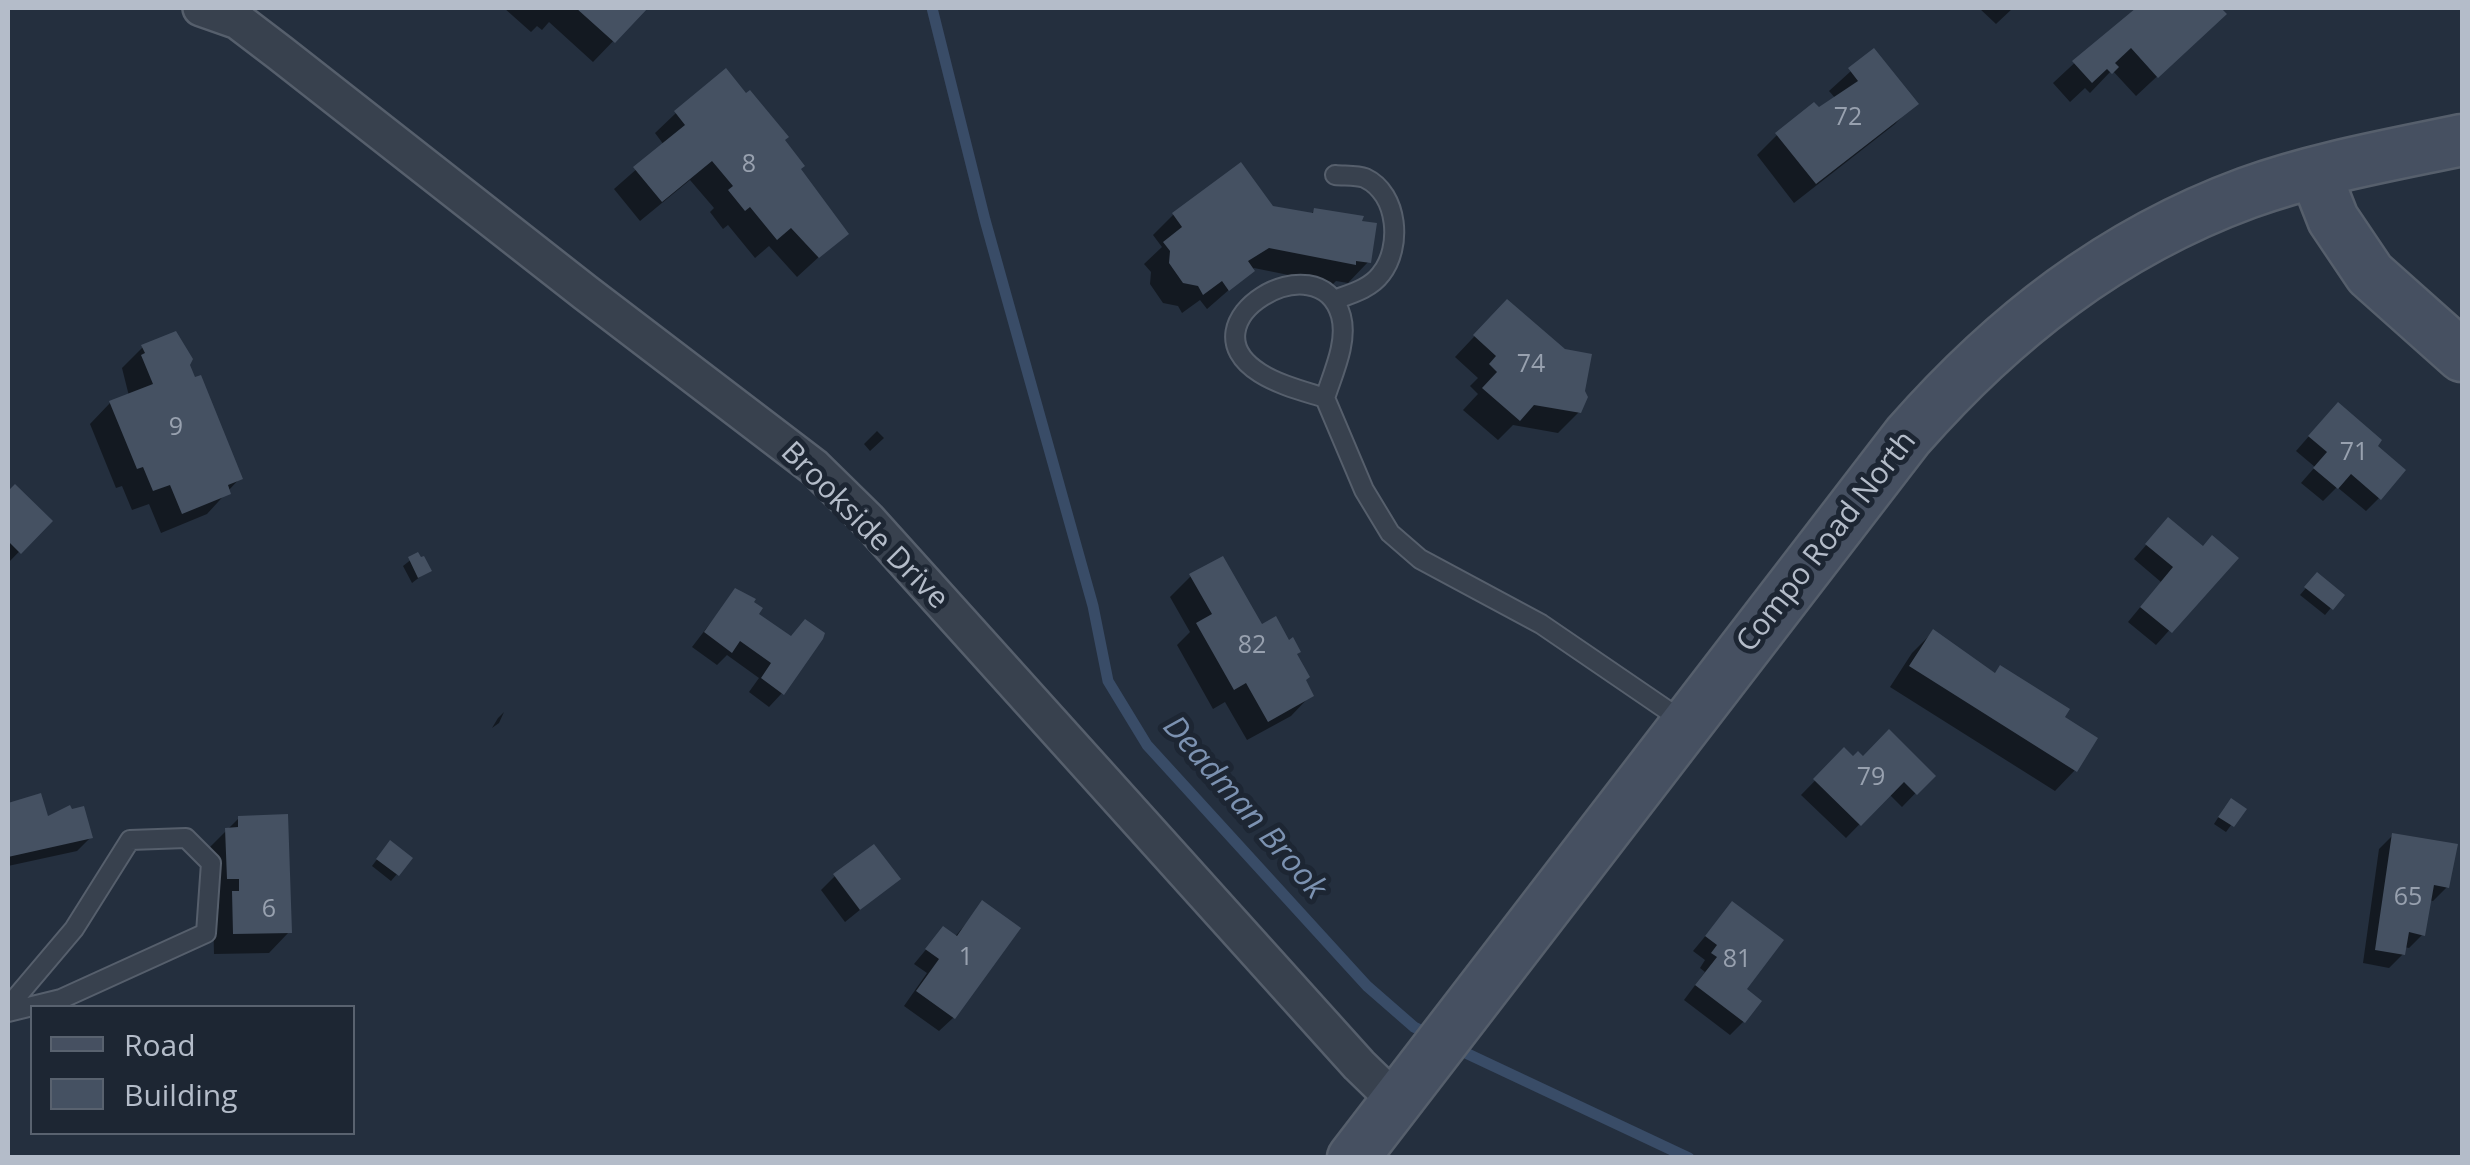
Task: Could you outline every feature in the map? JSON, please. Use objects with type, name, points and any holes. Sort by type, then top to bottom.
[{"type":"main road","name":"Compo Road North","points":[[1353,1158],[1908,436],[1956,382],[2003,338],[2084,274],[2130,245],[2200,211],[2315,173],[2462,140]]},
{"type":"main road","points":[[2315,173],[2333,219],[2370,274],[2462,356]]},
{"type":"street","name":"Brookside Drive","points":[[201,8],[238,22],[280,52],[814,467],[866,519],[1359,1065],[1397,1102]]},
{"type":"lane","points":[[1334,300],[1372,283],[1383,273],[1394,234],[1388,200],[1377,186],[1363,177],[1335,176]]},
{"type":"lane","points":[[1325,398],[1259,373],[1243,359],[1236,344],[1235,327],[1243,313],[1264,296],[1286,286],[1308,285],[1334,300],[1344,336],[1325,398],[1364,490],[1390,534],[1420,559],[1541,624],[1687,724]]},
{"type":"lane","points":[[8,1010],[74,929],[130,840],[186,838],[211,863],[206,933],[61,999],[32,1005]]},
{"type":"building","points":[[576,8],[648,8],[615,43]]},
{"type":"building","points":[[2136,8],[2221,8],[2227,14],[2158,78],[2131,48],[2115,63],[2119,67],[2112,74],[2107,69],[2092,83],[2072,61]]},
{"type":"building","points":[[1874,48],[1919,104],[1816,184],[1775,133],[1814,102],[1819,107],[1858,81],[1848,68]]},
{"type":"building","points":[[726,68],[789,137],[785,140],[805,166],[801,169],[849,234],[819,258],[791,228],[777,240],[750,207],[745,211],[728,190],[733,186],[712,161],[662,202],[633,167],[685,125],[674,111]]},
{"type":"building","points":[[1241,162],[1273,206],[1364,216],[1362,221],[1377,223],[1371,263],[1356,261],[1356,265],[1269,248],[1248,261],[1255,271],[1229,291],[1222,281],[1203,295],[1198,286],[1183,283],[1169,263],[1170,251],[1163,242],[1182,227],[1172,213]]},
{"type":"building","points":[[1507,299],[1565,349],[1592,354],[1585,391],[1588,397],[1581,413],[1534,405],[1520,421],[1482,388],[1497,372],[1489,364],[1496,356],[1473,335]]},
{"type":"building","points":[[176,331],[193,359],[190,365],[195,377],[201,375],[243,479],[228,485],[231,494],[182,514],[170,485],[153,491],[143,467],[137,469],[109,401],[153,384],[141,345]]},
{"type":"building","points":[[2338,402],[2382,440],[2378,446],[2406,470],[2381,500],[2351,474],[2338,489],[2313,468],[2327,452],[2308,436]]},
{"type":"building","points":[[15,484],[53,521],[21,554],[8,541],[8,491]]},
{"type":"building","points":[[2168,517],[2203,546],[2212,535],[2239,558],[2172,633],[2140,607],[2173,567],[2145,544]]},
{"type":"building","points":[[418,552],[432,571],[418,578],[408,557]]},
{"type":"building","points":[[1223,556],[1262,624],[1276,616],[1289,640],[1293,637],[1310,677],[1306,680],[1314,696],[1268,722],[1246,683],[1234,690],[1196,623],[1212,614],[1189,574]]},
{"type":"building","points":[[2317,572],[2345,595],[2333,610],[2304,587]]},
{"type":"building","points":[[735,588],[756,599],[754,602],[763,608],[759,614],[791,636],[805,619],[825,633],[784,695],[761,678],[771,663],[740,641],[732,653],[704,632]]},
{"type":"building","points":[[1933,629],[1995,673],[2000,665],[2070,709],[2065,717],[2098,738],[2077,772],[1909,666]]},
{"type":"building","points":[[1889,729],[1936,776],[1917,795],[1904,782],[1861,826],[1813,779],[1844,747],[1853,756],[1858,751],[1863,756]]},
{"type":"building","points":[[41,793],[48,816],[70,805],[72,809],[84,806],[93,838],[8,857],[8,803]]},
{"type":"building","points":[[2231,798],[2247,809],[2234,827],[2218,817]]},
{"type":"building","points":[[288,814],[292,933],[233,934],[232,891],[239,891],[239,879],[227,879],[225,828],[238,827],[238,816]]},
{"type":"building","points":[[2392,833],[2458,844],[2449,888],[2434,885],[2425,936],[2409,932],[2405,955],[2375,950]]},
{"type":"building","points":[[390,840],[413,858],[399,876],[376,859]]},
{"type":"building","points":[[874,844],[901,879],[860,910],[833,874]]},
{"type":"building","points":[[982,900],[1021,928],[955,1019],[916,991],[939,959],[925,949],[943,926],[957,936]]},
{"type":"building","points":[[1732,901],[1784,940],[1747,989],[1762,1001],[1745,1023],[1695,985],[1717,957],[1711,953],[1717,945],[1705,936]]},
{"type":"waterway","name":"Deadman Brook","points":[[932,8],[985,220],[1093,606],[1108,681],[1147,745],[1367,986],[1414,1027],[1432,1036]]},
{"type":"waterway","name":"Deadman Brook","points":[[1453,1047],[1689,1158]]}]
